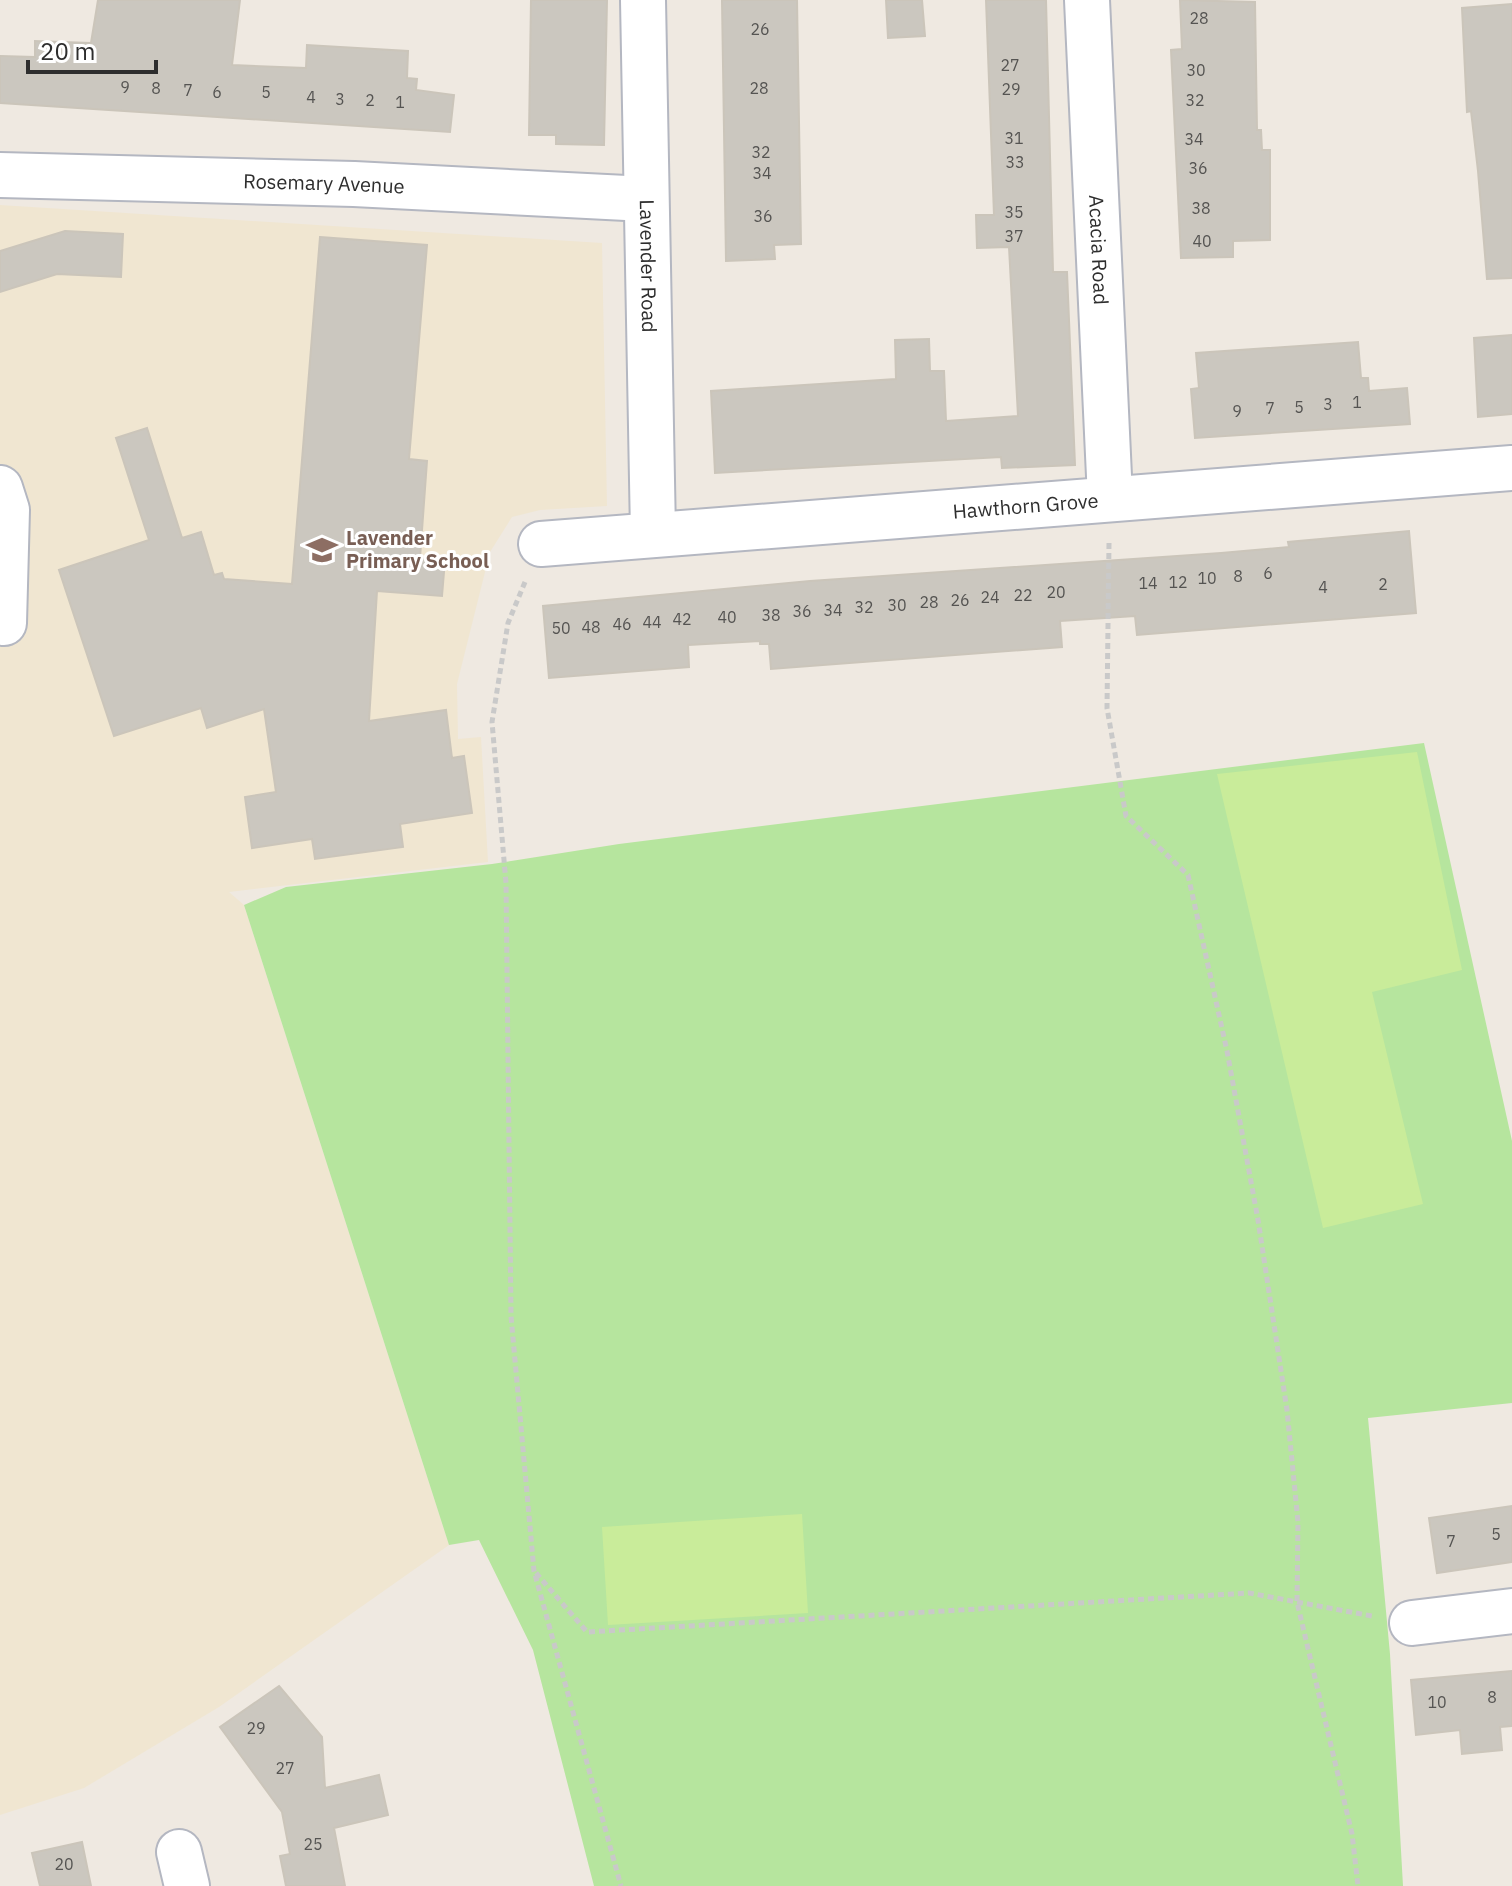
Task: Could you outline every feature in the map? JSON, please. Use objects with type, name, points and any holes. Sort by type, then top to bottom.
[{"type":"street","name":"Lavender Road","points":[[643,0],[653,533]]},
{"type":"street","name":"Acacia Road","points":[[1087,0],[1110,498]]},
{"type":"street","name":"Rosemary Avenue","points":[[0,175],[354,184],[646,199]]},
{"type":"street","name":"Hawthorn Grove","points":[[541,544],[1512,468]]},
{"type":"street","points":[[0,488],[7,510],[4,623]]},
{"type":"street","points":[[1412,1623],[1512,1611]]},
{"type":"path","points":[[1110,498],[1110,723],[1126,816],[1188,875],[1227,1051],[1258,1220],[1287,1410],[1298,1522],[1297,1602],[1352,1834],[1358,1886]]},
{"type":"path","points":[[541,544],[508,623],[492,722],[506,883],[511,1316],[534,1571],[621,1886]]},
{"type":"path","points":[[534,1571],[587,1632],[1249,1593],[1412,1623]]},
{"type":"shaded area","points":[[0,205],[602,243],[607,506],[540,510],[512,517],[490,552],[457,684],[458,739],[481,737],[488,862],[229,892],[244,905],[449,1545],[219,1707],[84,1788],[0,1815]]},
{"type":"green space","points":[[1424,743],[1512,1141],[1512,1403],[1368,1418],[1390,1654],[1403,1886],[594,1886],[533,1650],[479,1540],[449,1545],[244,905],[286,887],[492,864],[619,844]]},
{"type":"green space","points":[[1417,752],[1462,970],[1372,992],[1423,1204],[1323,1228],[1217,774]]},
{"type":"green space","points":[[802,1514],[808,1613],[608,1625],[602,1527]]},
{"type":"building","points":[[98,0],[240,0],[232,65],[306,68],[307,45],[408,51],[407,78],[417,79],[416,90],[454,95],[450,132],[0,103],[0,56],[35,57],[35,41],[91,43]]},
{"type":"building","points":[[531,0],[607,0],[604,145],[556,144],[556,135],[529,135]]},
{"type":"building","points":[[722,0],[797,0],[801,244],[774,245],[775,259],[726,261]]},
{"type":"building","points":[[886,0],[922,0],[925,36],[888,38]]},
{"type":"building","points":[[986,0],[1046,0],[1053,272],[1067,272],[1075,465],[1002,468],[1001,457],[715,473],[711,391],[896,379],[895,340],[929,339],[930,371],[944,371],[946,421],[1018,416],[1009,247],[977,248],[976,215],[994,215]]},
{"type":"building","points":[[1180,0],[1255,2],[1257,130],[1261,130],[1262,150],[1270,150],[1270,240],[1233,241],[1233,257],[1181,258],[1171,50],[1182,49]]},
{"type":"building","points":[[1512,4],[1512,278],[1487,279],[1471,111],[1467,112],[1462,8]]},
{"type":"building","points":[[65,231],[123,234],[121,277],[57,274],[0,292],[0,251]]},
{"type":"building","points":[[320,237],[427,245],[409,459],[427,461],[420,558],[445,560],[442,596],[377,591],[369,721],[446,710],[452,758],[464,756],[472,813],[400,824],[403,847],[315,859],[312,839],[252,848],[245,797],[276,792],[264,709],[207,728],[201,708],[114,736],[59,570],[149,540],[116,438],[147,428],[182,538],[201,532],[214,575],[222,573],[224,579],[292,584]]},
{"type":"building","points":[[1512,335],[1512,414],[1478,417],[1474,338]]},
{"type":"building","points":[[1358,342],[1361,378],[1368,378],[1369,391],[1407,388],[1410,424],[1195,438],[1191,389],[1199,388],[1196,353]]},
{"type":"building","points":[[1409,531],[1416,613],[1137,635],[1135,616],[1060,621],[1062,647],[771,669],[769,644],[760,644],[760,641],[688,645],[689,667],[549,678],[543,606],[810,581],[1221,553],[1289,547],[1288,542]]},
{"type":"building","points":[[1512,1506],[1512,1562],[1437,1573],[1429,1518]]},
{"type":"building","points":[[1512,1671],[1512,1726],[1500,1727],[1502,1750],[1462,1754],[1460,1730],[1416,1735],[1411,1680]]},
{"type":"building","points":[[279,1686],[322,1737],[325,1788],[379,1775],[388,1815],[334,1828],[345,1886],[286,1886],[280,1856],[290,1854],[282,1812],[220,1727]]},
{"type":"building","points":[[82,1842],[91,1886],[40,1886],[32,1853]]},
{"type":"place","name":"Lavender Primary School","points":[[322,550]]}]
